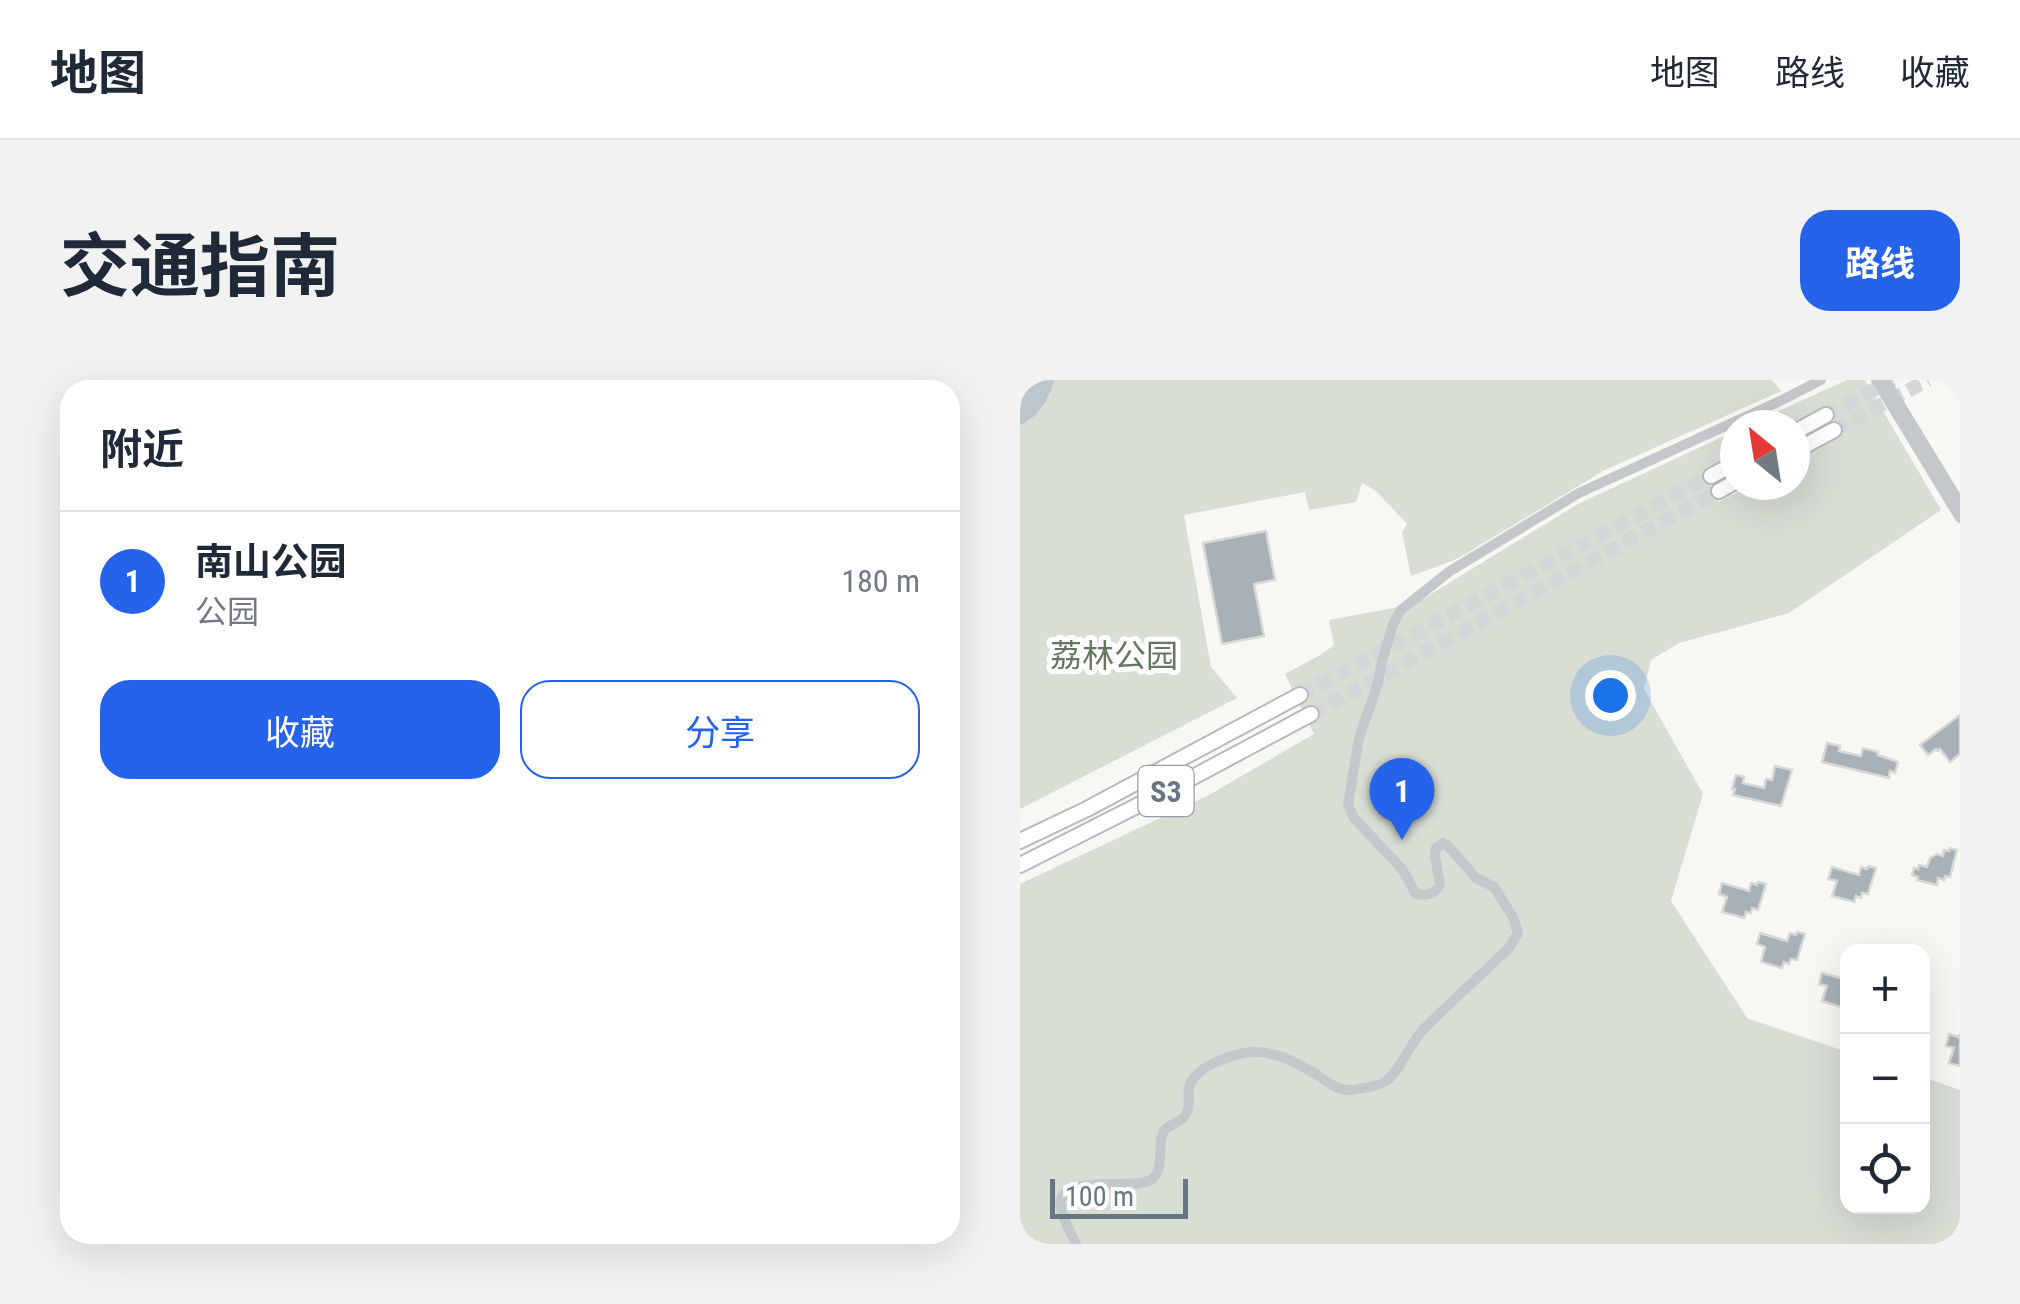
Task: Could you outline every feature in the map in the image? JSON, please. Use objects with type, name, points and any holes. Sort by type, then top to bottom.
[{"type":"highway","points":[[1810,424],[1826,416]]},
{"type":"highway","points":[[1810,443],[1834,430]]},
{"type":"highway","points":[[1711,476],[1720,472]]},
{"type":"highway","name":"S3","points":[[1020,841],[1088,809],[1300,695]]},
{"type":"highway","name":"S3","points":[[1020,866],[1311,714]]},
{"type":"street","points":[[1076,1244],[1061,1200],[1068,1192],[1092,1183],[1140,1184],[1154,1178],[1159,1170],[1165,1129],[1186,1114],[1193,1077],[1210,1065],[1240,1053],[1254,1052],[1292,1060],[1336,1088],[1348,1091],[1386,1082],[1421,1032],[1508,948],[1518,933],[1494,887],[1476,878],[1443,844],[1436,848],[1434,856],[1440,885],[1430,894],[1416,894],[1402,868],[1354,818],[1348,805],[1359,738],[1392,624],[1401,610],[1450,571],[1579,493],[1820,380]]},
{"type":"street","points":[[1876,380],[1960,518]]},
{"type":"street","points":[[1885,380],[1960,503]]},
{"type":"green space","name":"荔林公园","points":[[1055,380],[1772,380],[1781,391],[1739,410],[1720,410],[1720,418],[1605,470],[1457,559],[1411,576],[1402,532],[1407,524],[1376,491],[1362,483],[1356,502],[1309,510],[1305,492],[1184,515],[1211,667],[1237,698],[1020,809],[1020,425],[1038,413]]},
{"type":"green space","points":[[1847,380],[1865,380],[1941,510],[1789,613],[1679,643],[1651,660],[1644,689],[1703,794],[1671,901],[1747,1018],[1840,1050],[1840,1214],[1930,1214],[1930,1079],[1960,1090],[1960,1244],[1020,1244],[1020,884],[1209,795],[1314,734],[1285,674],[1334,645],[1329,620],[1421,600],[1578,504],[1720,438],[1720,463],[1703,472],[1719,502],[1810,500],[1810,453],[1841,436],[1826,409],[1810,417],[1810,410],[1781,410]]},
{"type":"shaded area","points":[[1043,380],[1055,380],[1046,401],[1038,413],[1020,425],[1023,395]]},
{"type":"building","points":[[1266,531],[1275,580],[1254,584],[1264,636],[1222,644],[1203,543]]},
{"type":"building","points":[[1960,715],[1960,754],[1950,762],[1940,749],[1928,755],[1920,745]]},
{"type":"building","points":[[1827,743],[1840,746],[1839,751],[1861,756],[1863,748],[1878,752],[1898,762],[1895,773],[1890,771],[1889,778],[1822,762]]},
{"type":"building","points":[[1775,766],[1792,770],[1781,806],[1733,795],[1736,775],[1744,777],[1743,783],[1764,788],[1766,779],[1772,780]]},
{"type":"building","points":[[1944,850],[1957,850],[1950,877],[1938,878],[1937,885],[1912,875],[1914,868],[1927,867],[1930,858],[1943,856]]},
{"type":"building","points":[[1832,867],[1859,875],[1861,867],[1876,868],[1868,894],[1856,896],[1854,902],[1832,896],[1837,881],[1828,879]]},
{"type":"building","points":[[1722,883],[1749,891],[1751,883],[1766,884],[1758,910],[1752,908],[1744,918],[1722,912],[1727,897],[1719,894]]},
{"type":"building","points":[[1760,933],[1787,941],[1790,933],[1805,934],[1797,960],[1784,962],[1782,968],[1761,962],[1765,947],[1757,944]]},
{"type":"building","points":[[1822,973],[1840,978],[1840,1007],[1822,1001],[1827,986],[1819,984]]},
{"type":"building","points":[[1949,1034],[1960,1035],[1960,1066],[1949,1063],[1954,1048],[1946,1046]]},
{"type":"tunnel","points":[[1826,415],[1893,380]]},
{"type":"tunnel","points":[[1834,430],[1928,380]]},
{"type":"tunnel","points":[[1300,695],[1711,476]]},
{"type":"tunnel","points":[[1311,714],[1719,491]]},
{"type":"place","name":"南山公园","points":[[1402,840]]}]
